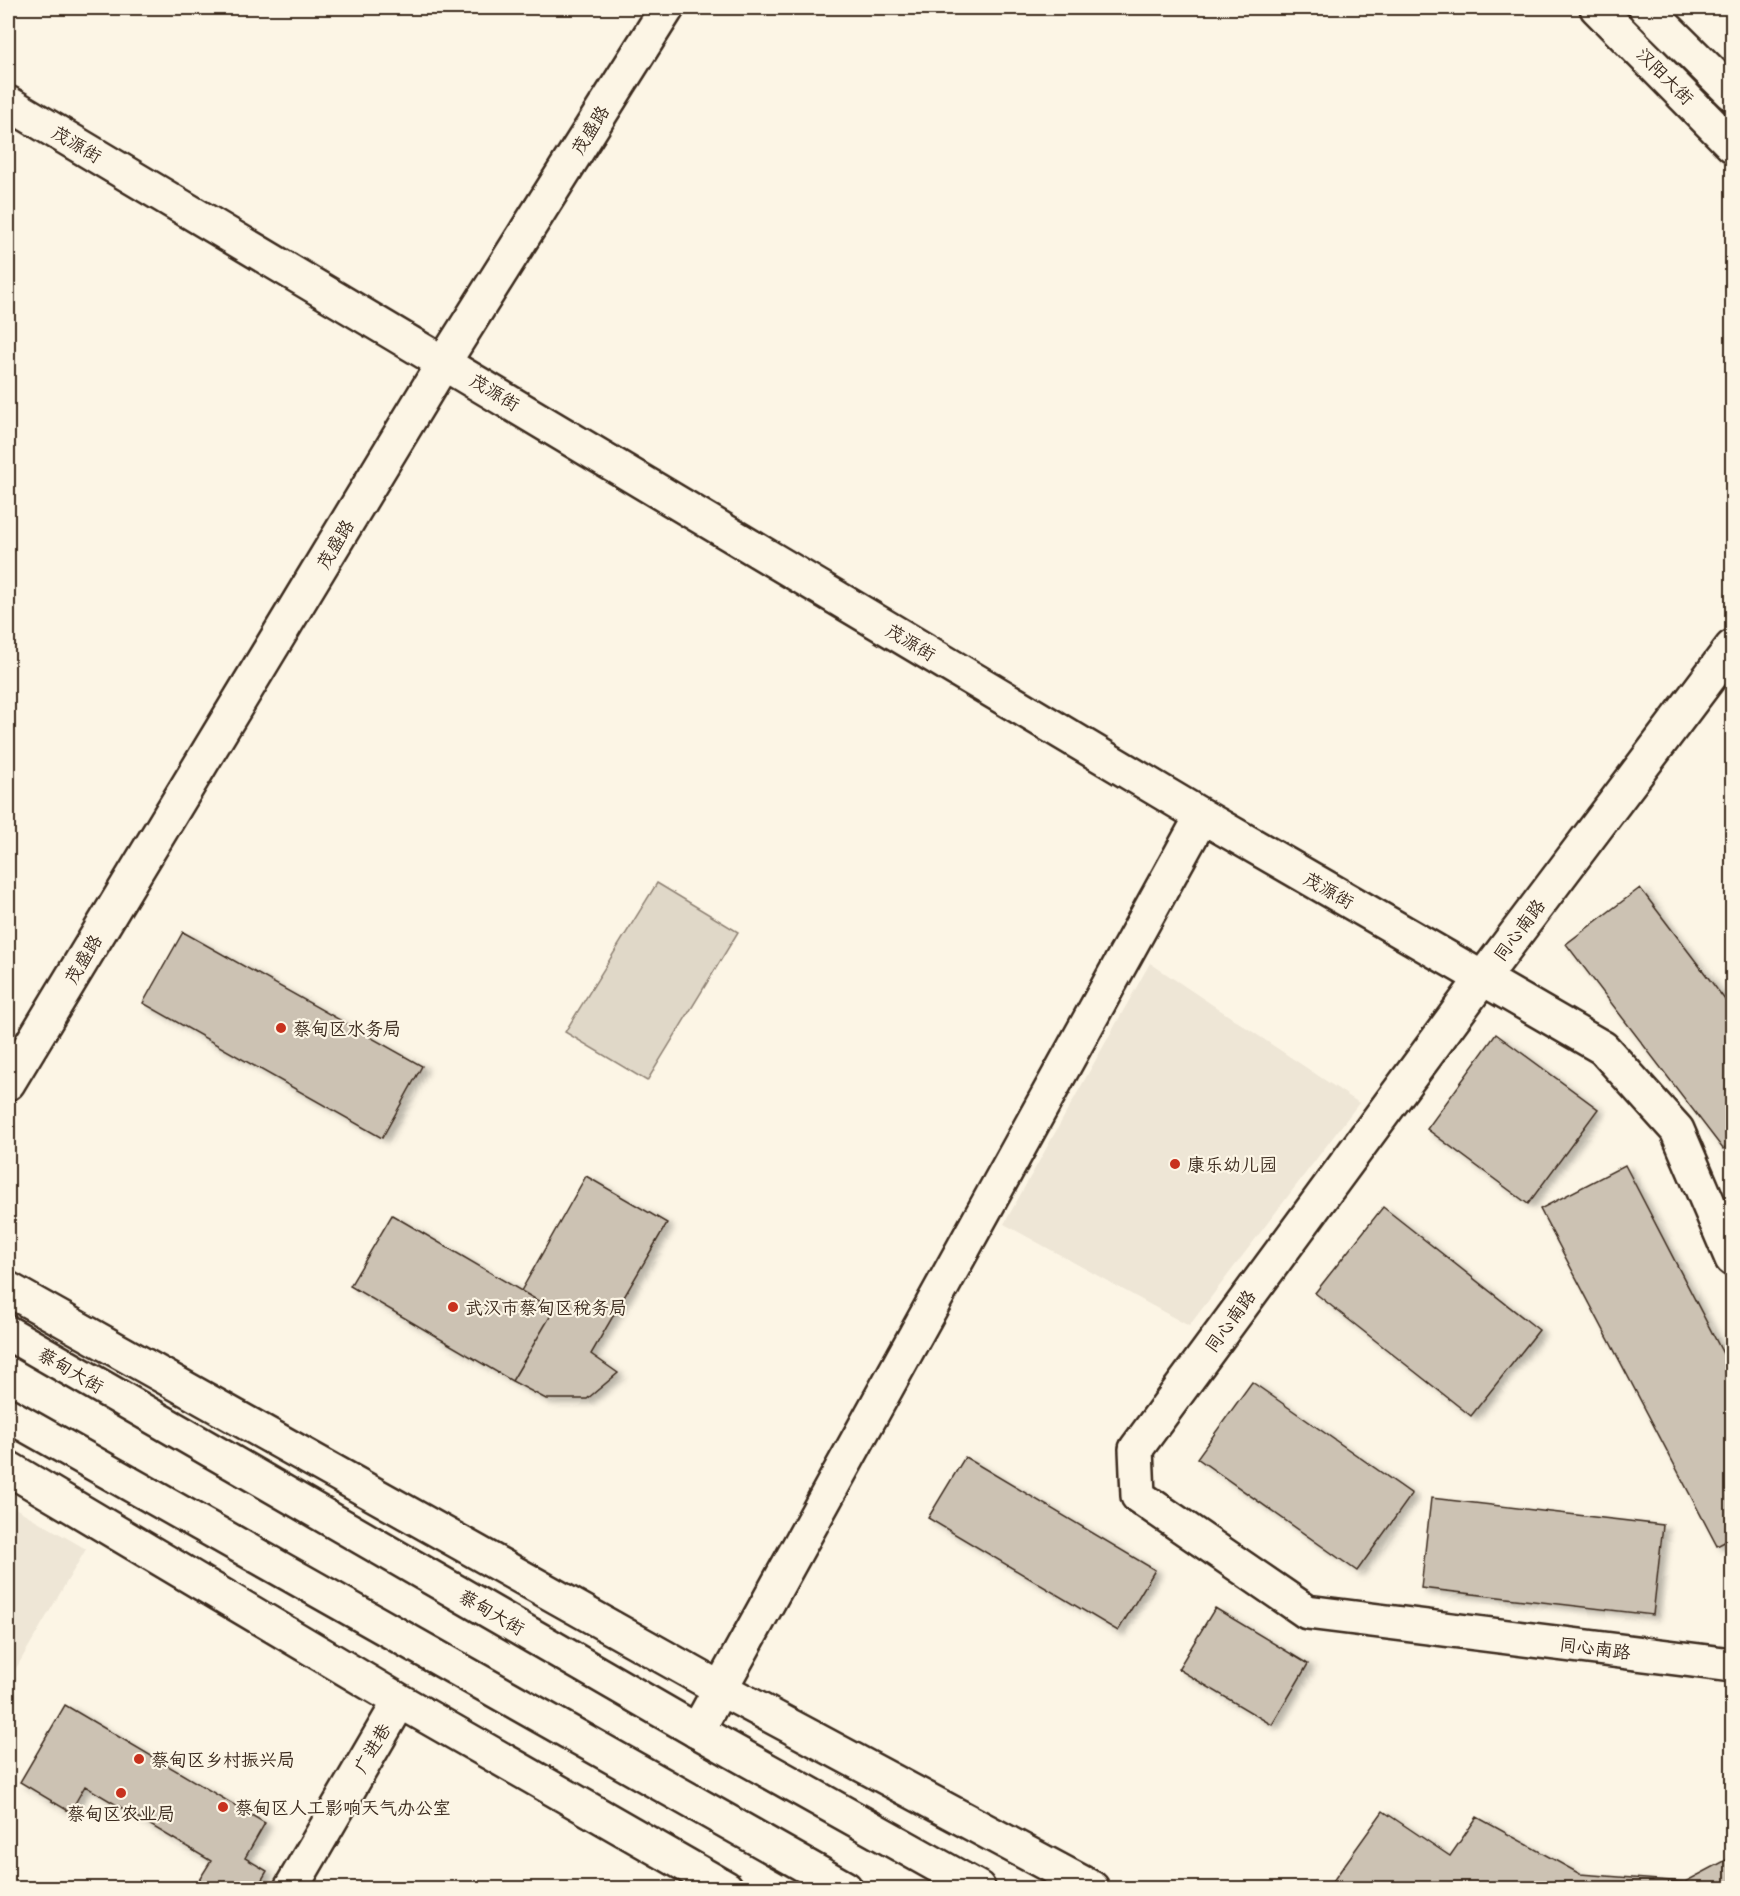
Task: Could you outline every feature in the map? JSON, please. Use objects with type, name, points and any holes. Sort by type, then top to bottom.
[{"type":"street","name":"茂盛路","points":[[8,1083],[444,362],[667,8]]},
{"type":"street","name":"汉阳大街","points":[[1597,8],[1732,145]]},
{"type":"street","name":"汉阳大街","points":[[1646,8],[1732,93]]},
{"type":"street","name":"茂源街","points":[[8,103],[1202,816],[1603,1048],[1677,1130],[1732,1259]]},
{"type":"street","name":"同心南路","points":[[1732,647],[1482,979],[1136,1449],[1138,1496],[1307,1612],[1732,1665]]},
{"type":"street","points":[[697,1731],[1202,816]]},
{"type":"street","points":[[8,1289],[721,1689],[1092,1888]]},
{"type":"street","name":"蔡甸大街","points":[[8,1333],[697,1731],[978,1888]]},
{"type":"street","points":[[8,1415],[845,1888]]},
{"type":"street","points":[[8,1468],[400,1701],[726,1888]]},
{"type":"street","name":"广进巷","points":[[291,1888],[400,1701]]},
{"type":"shaded area","points":[[657,883],[738,932],[647,1081],[565,1032]]},
{"type":"shaded area","name":"康乐幼儿园","points":[[1150,963],[1359,1103],[1189,1326],[1004,1224]]},
{"type":"shaded area","points":[[8,1504],[86,1549],[8,1682]]},
{"type":"building","points":[[1640,888],[1732,1009],[1732,1142],[1723,1149],[1566,944]]},
{"type":"building","points":[[183,932],[422,1066],[382,1138],[143,1003]]},
{"type":"building","points":[[1496,1034],[1598,1109],[1528,1204],[1427,1129]]},
{"type":"building","points":[[1625,1165],[1732,1371],[1732,1538],[1717,1546],[1540,1209]]},
{"type":"building","points":[[586,1176],[667,1223],[591,1354],[618,1373],[587,1399],[546,1399],[512,1381],[554,1310],[521,1291]]},
{"type":"building","points":[[1383,1207],[1539,1330],[1471,1416],[1315,1293]]},
{"type":"building","points":[[392,1215],[554,1310],[512,1381],[350,1286]]},
{"type":"building","points":[[1252,1382],[1412,1494],[1357,1571],[1197,1458]]},
{"type":"building","points":[[965,1457],[1155,1570],[1118,1631],[928,1518]]},
{"type":"building","points":[[1431,1498],[1663,1525],[1653,1615],[1421,1588]]},
{"type":"building","points":[[1215,1608],[1308,1664],[1272,1725],[1178,1669]]},
{"type":"building","points":[[65,1705],[265,1823],[245,1858],[267,1871],[257,1888],[194,1888],[211,1861],[85,1786],[70,1812],[20,1782]]},
{"type":"building","points":[[1383,1811],[1450,1856],[1477,1817],[1580,1874],[1685,1882],[1732,1857],[1732,1888],[1328,1888]]},
{"type":"place","name":"蔡甸区水务局","points":[[281,1028]]},
{"type":"place","name":"康乐幼儿园","points":[[1175,1164]]},
{"type":"place","name":"武汉市蔡甸区税务局","points":[[453,1307]]},
{"type":"place","name":"蔡甸区乡村振兴局","points":[[139,1759]]},
{"type":"place","name":"蔡甸区农业局","points":[[121,1793]]},
{"type":"place","name":"蔡甸区人工影响天气办公室","points":[[223,1807]]}]
